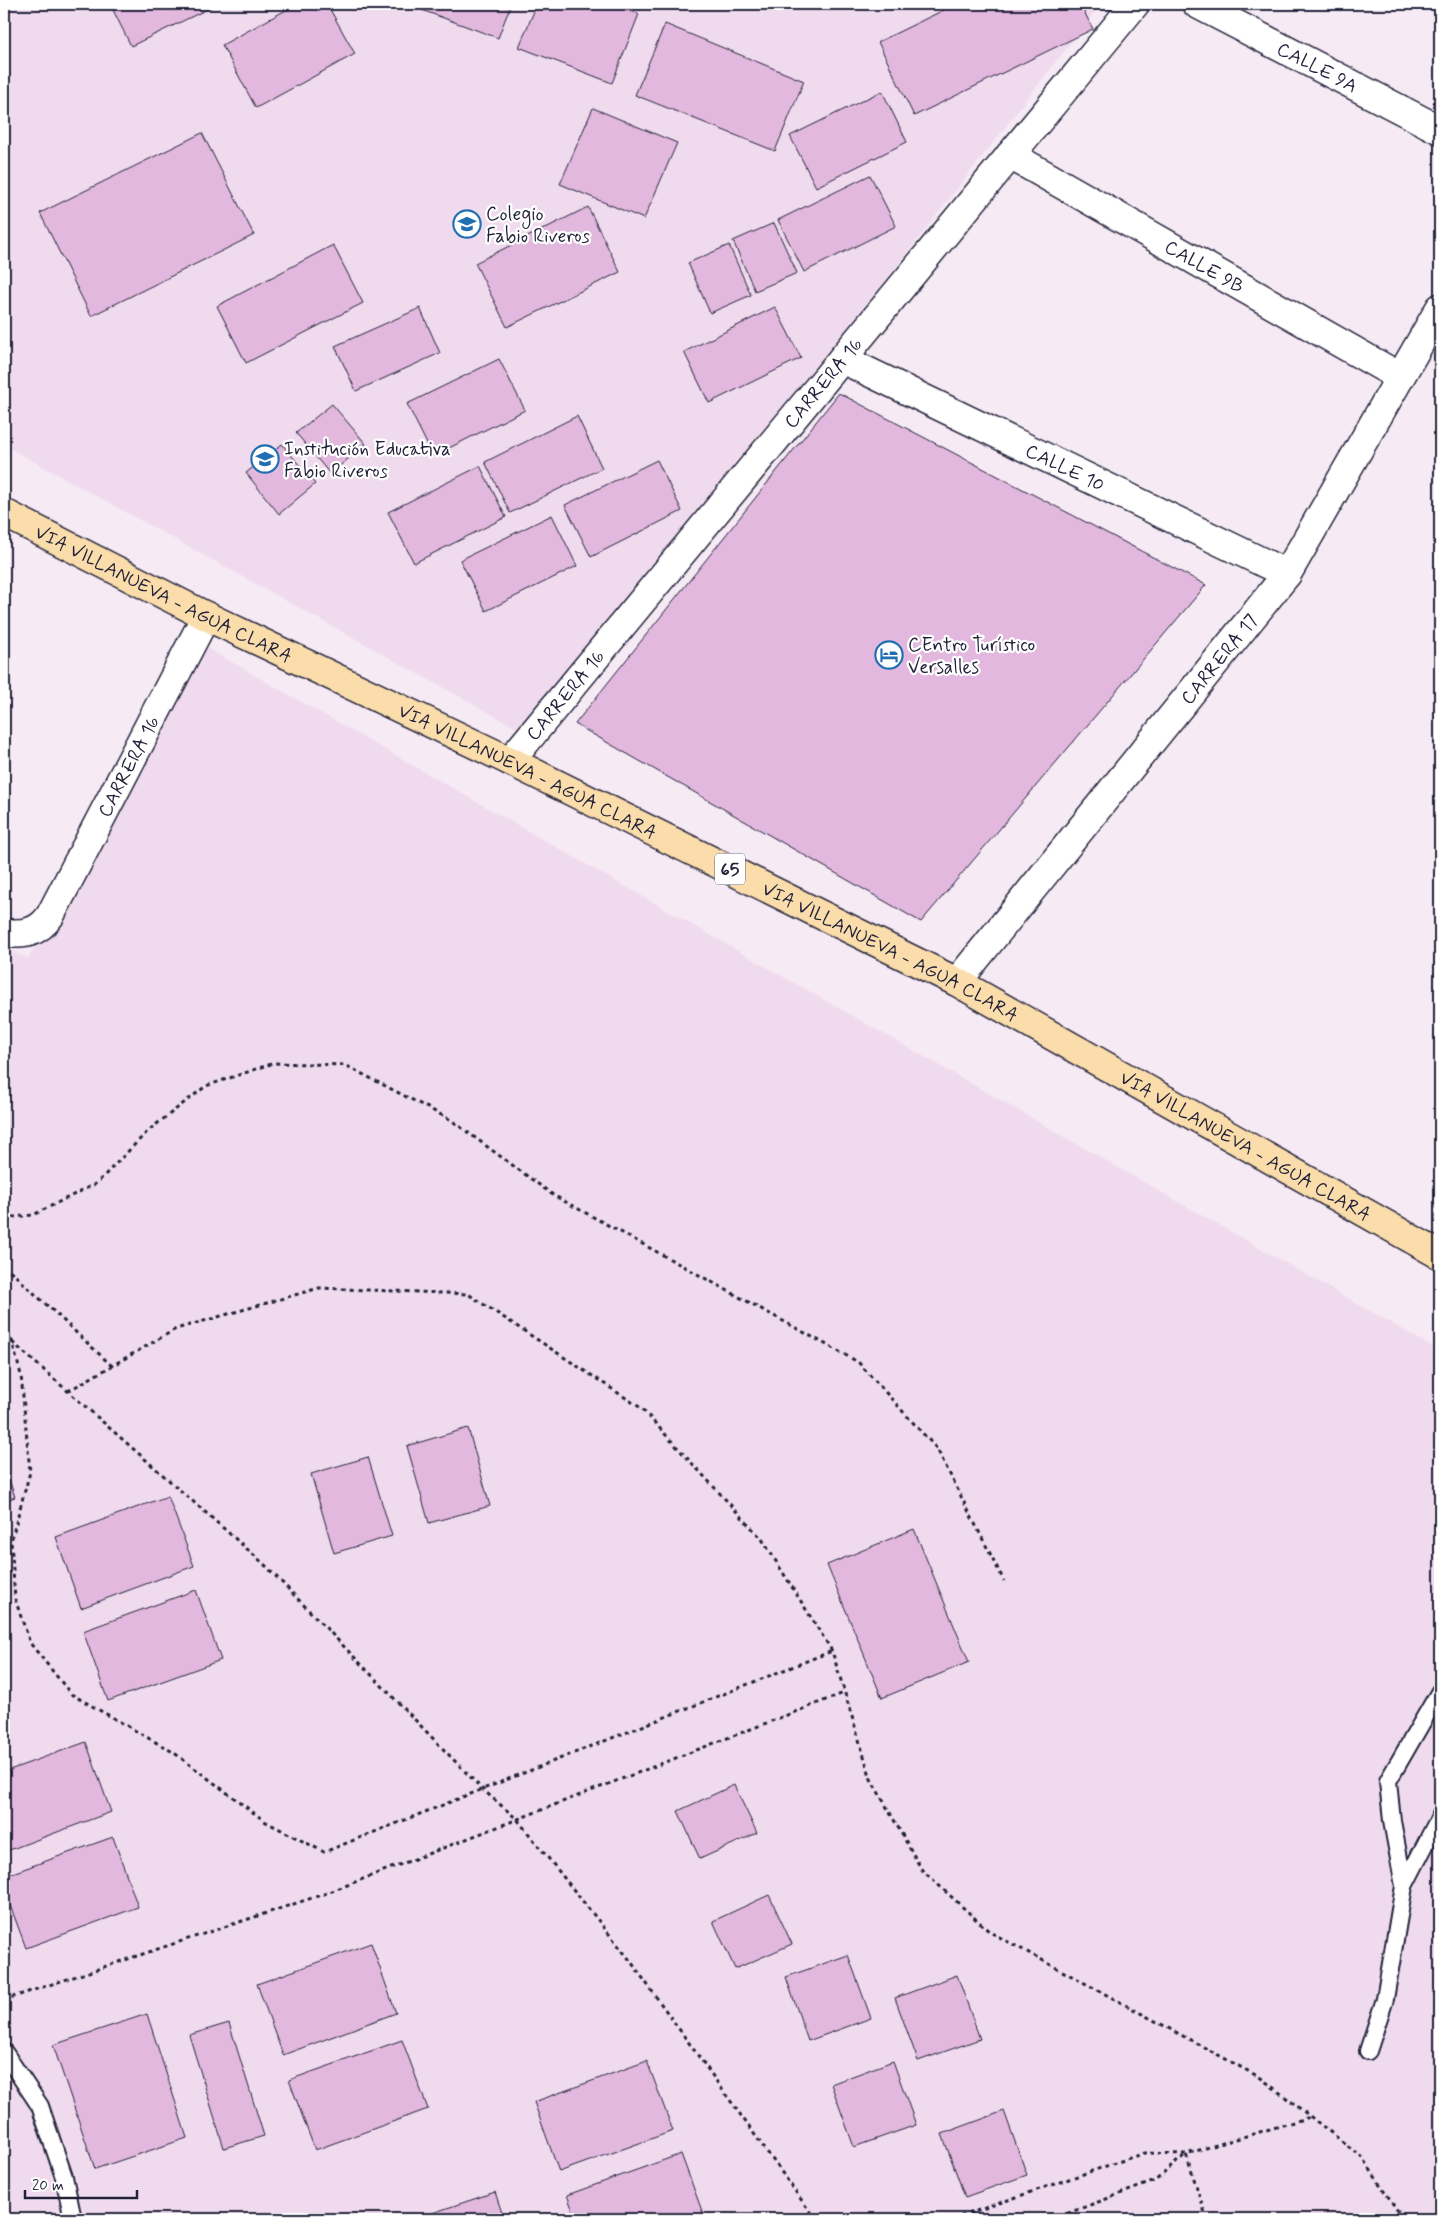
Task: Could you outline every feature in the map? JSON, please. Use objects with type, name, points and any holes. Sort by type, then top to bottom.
[{"type":"highway","name":"VIA VILLANUEVA - AGUA CLARA","points":[[4,513],[206,616],[510,761],[958,982],[1440,1255]]},
{"type":"street","name":"CARRERA 16","points":[[510,761],[1135,4]]},
{"type":"street","name":"CALLE 9A","points":[[1197,4],[1440,130]]},
{"type":"street","name":"CALLE 9B","points":[[1010,155],[1400,376]]},
{"type":"street","name":"CARRERA 17","points":[[958,982],[1287,574],[1440,308]]},
{"type":"street","name":"CALLE 10","points":[[842,359],[1287,574]]},
{"type":"street","name":"CARRERA 16","points":[[4,934],[19,934],[35,930],[44,925],[50,916],[206,616]]},
{"type":"lane","points":[[1404,1886],[1392,1822],[1388,1781],[1440,1691]]},
{"type":"lane","points":[[1368,2051],[1384,1999],[1404,1886],[1440,1816]]},
{"type":"lane","points":[[4,2052],[40,2106],[64,2177],[73,2219]]},
{"type":"path","points":[[4,1218],[33,1215],[97,1183],[149,1130],[206,1086],[274,1063],[345,1065],[451,1120],[553,1195],[858,1362],[937,1449],[1004,1581]]},
{"type":"path","points":[[4,1265],[112,1366]]},
{"type":"path","points":[[68,1391],[176,1329],[320,1288],[468,1294],[640,1408],[762,1539],[832,1651],[871,1779],[922,1870],[990,1932],[1261,2078],[1362,2157],[1402,2219]]},
{"type":"path","points":[[4,1335],[264,1564],[482,1790],[517,1819],[629,1959],[816,2219]]},
{"type":"path","points":[[12,1341],[21,1375],[30,1472],[11,1541],[15,1599],[30,1643],[70,1694],[173,1752],[266,1822],[324,1852],[832,1651]]},
{"type":"path","points":[[4,2000],[324,1894],[844,1693]]},
{"type":"path","points":[[953,2219],[1144,2153],[1186,2154],[1311,2117]]},
{"type":"path","points":[[1052,2219],[1156,2181],[1186,2154]]},
{"type":"path","points":[[1186,2154],[1207,2219]]},
{"type":"shaded area","name":"Colegio Fabio Riveros","points":[[4,4],[1101,4],[531,736],[4,445]]},
{"type":"shaded area","points":[[207,648],[1440,1351],[1440,2219],[4,2219],[4,948],[28,958]]},
{"type":"building","points":[[110,4],[218,4],[131,46]]},
{"type":"building","points":[[297,4],[327,4],[355,54],[256,108],[222,45]]},
{"type":"building","points":[[412,4],[511,4],[498,38],[411,6]]},
{"type":"building","points":[[537,4],[612,4],[639,14],[612,83],[519,47]]},
{"type":"building","points":[[956,4],[1080,4],[1093,29],[914,116],[878,42]]},
{"type":"building","points":[[665,24],[804,81],[775,151],[635,95]]},
{"type":"building","points":[[882,91],[907,142],[816,187],[790,136]]},
{"type":"building","points":[[593,108],[677,143],[644,219],[560,184]]},
{"type":"building","points":[[202,133],[254,235],[91,316],[40,213]]},
{"type":"building","points":[[870,175],[896,226],[804,272],[778,220]]},
{"type":"building","points":[[588,207],[620,272],[507,327],[475,263]]},
{"type":"building","points":[[774,223],[797,273],[755,291],[733,241]]},
{"type":"building","points":[[333,245],[363,303],[246,363],[217,306]]},
{"type":"building","points":[[729,245],[751,295],[710,313],[688,263]]},
{"type":"building","points":[[775,307],[801,358],[709,403],[684,352]]},
{"type":"building","points":[[420,308],[440,353],[356,391],[335,346]]},
{"type":"building","points":[[499,359],[525,410],[433,456],[407,404]]},
{"type":"building","name":"CEntro Turístico Versalles","points":[[839,393],[1206,585],[921,922],[575,724]]},
{"type":"building","points":[[332,404],[366,444],[330,474],[296,433]]},
{"type":"building","points":[[577,416],[602,468],[510,513],[485,462]]},
{"type":"building","points":[[282,444],[315,484],[279,514],[246,473]]},
{"type":"building","points":[[657,460],[682,511],[591,557],[565,505]]},
{"type":"building","points":[[480,466],[506,517],[414,563],[388,512]]},
{"type":"building","points":[[552,515],[577,566],[486,611],[460,560]]},
{"type":"building","points":[[468,1428],[490,1506],[429,1523],[407,1446]]},
{"type":"building","points":[[368,1457],[392,1536],[334,1553],[311,1474]]},
{"type":"building","points":[[4,1465],[15,1497],[4,1501]]},
{"type":"building","points":[[168,1496],[194,1566],[81,1608],[56,1537]]},
{"type":"building","points":[[914,1529],[969,1662],[882,1698],[827,1565]]},
{"type":"building","points":[[196,1590],[221,1660],[108,1701],[83,1631]]},
{"type":"building","points":[[86,1742],[111,1812],[4,1852],[4,1772]]},
{"type":"building","points":[[734,1785],[757,1833],[700,1859],[678,1811]]},
{"type":"building","points":[[113,1837],[138,1907],[26,1948],[4,1889],[4,1876]]},
{"type":"building","points":[[769,1895],[792,1944],[735,1969],[713,1921]]},
{"type":"building","points":[[371,1943],[396,2013],[283,2055],[257,1984]]},
{"type":"building","points":[[848,1955],[871,2018],[808,2041],[786,1977]]},
{"type":"building","points":[[957,1975],[980,2039],[918,2061],[895,1998]]},
{"type":"building","points":[[147,2014],[187,2138],[95,2169],[53,2045]]},
{"type":"building","points":[[229,2023],[264,2136],[224,2148],[189,2035]]},
{"type":"building","points":[[402,2040],[428,2109],[315,2150],[289,2080]]},
{"type":"building","points":[[647,2061],[673,2131],[559,2172],[534,2102]]},
{"type":"building","points":[[893,2061],[916,2125],[854,2147],[831,2084]]},
{"type":"building","points":[[1004,2111],[1027,2175],[965,2197],[942,2134]]},
{"type":"building","points":[[681,2154],[705,2219],[576,2219],[567,2195]]},
{"type":"building","points":[[495,2192],[504,2219],[421,2219],[420,2217]]},
{"type":"place","name":"Colegio Fabio Riveros","points":[[467,224]]},
{"type":"place","name":"Institución Educativa Fabio Riveros","points":[[265,459]]},
{"type":"place","name":"CEntro Turístico Versalles","points":[[889,655]]}]
